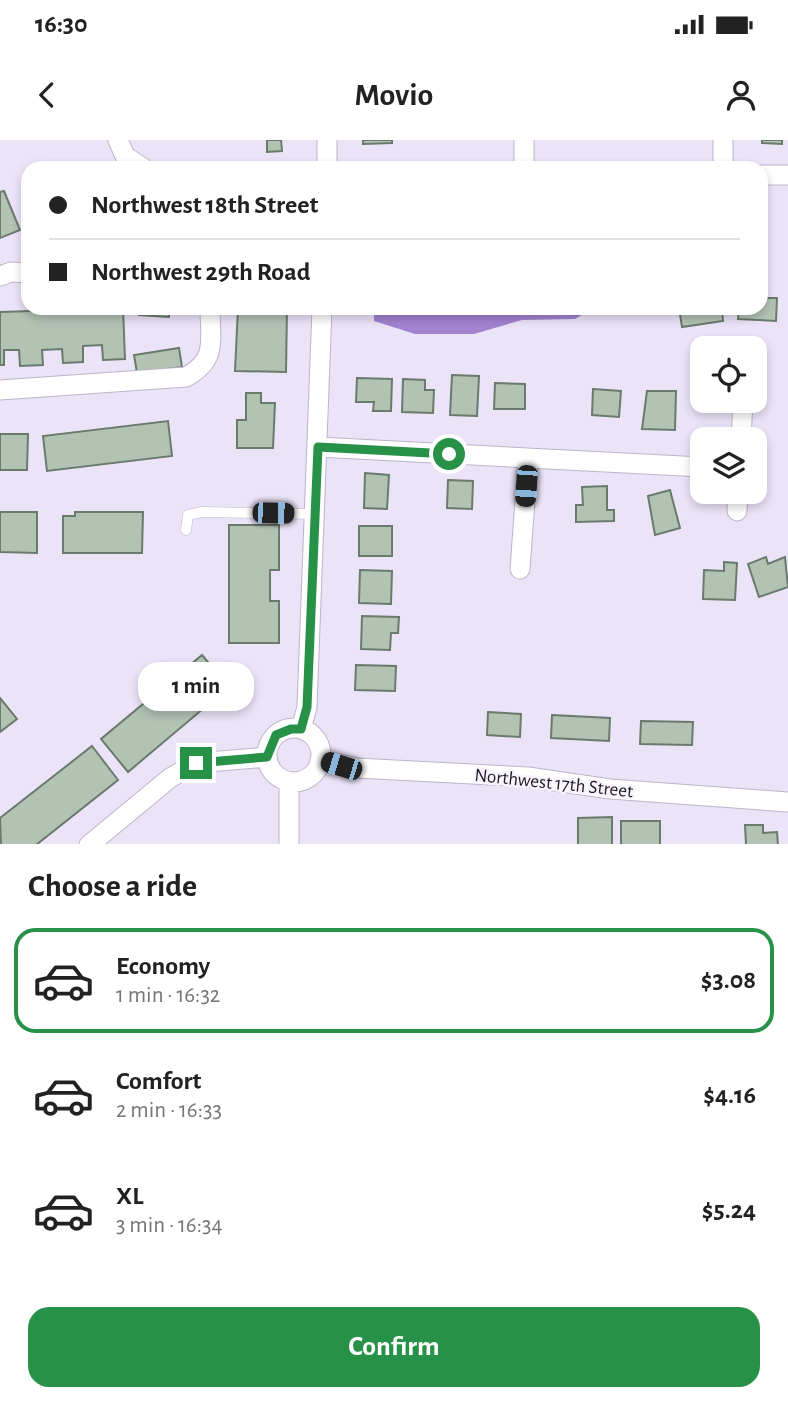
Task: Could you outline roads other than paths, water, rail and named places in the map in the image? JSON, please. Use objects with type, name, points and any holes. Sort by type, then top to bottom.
[{"type":"street","points":[[327,140],[327,161]]},
{"type":"street","points":[[524,140],[524,161]]},
{"type":"street","points":[[723,140],[723,161]]},
{"type":"street","points":[[122,148],[136,161]]},
{"type":"street","points":[[768,174],[788,175]]},
{"type":"street","points":[[0,276],[21,272]]},
{"type":"street","points":[[0,390],[186,377],[202,368],[210,357],[210,315]]},
{"type":"street","points":[[301,729],[307,707],[322,315]]},
{"type":"street","points":[[318,447],[690,466]]},
{"type":"street","points":[[520,569],[528,459]]},
{"type":"street","points":[[291,729],[301,729],[315,738],[320,760],[313,775],[304,780],[289,782],[271,769],[267,757],[276,735],[291,729]]},
{"type":"street","points":[[90,844],[170,778],[196,763],[267,757]]},
{"type":"street","name":"Northwest 17th Street","points":[[320,760],[356,768],[528,777],[610,789],[788,802]]},
{"type":"street","points":[[289,782],[289,844]]},
{"type":"lane","points":[[186,530],[188,515],[202,512],[315,514]]}]
